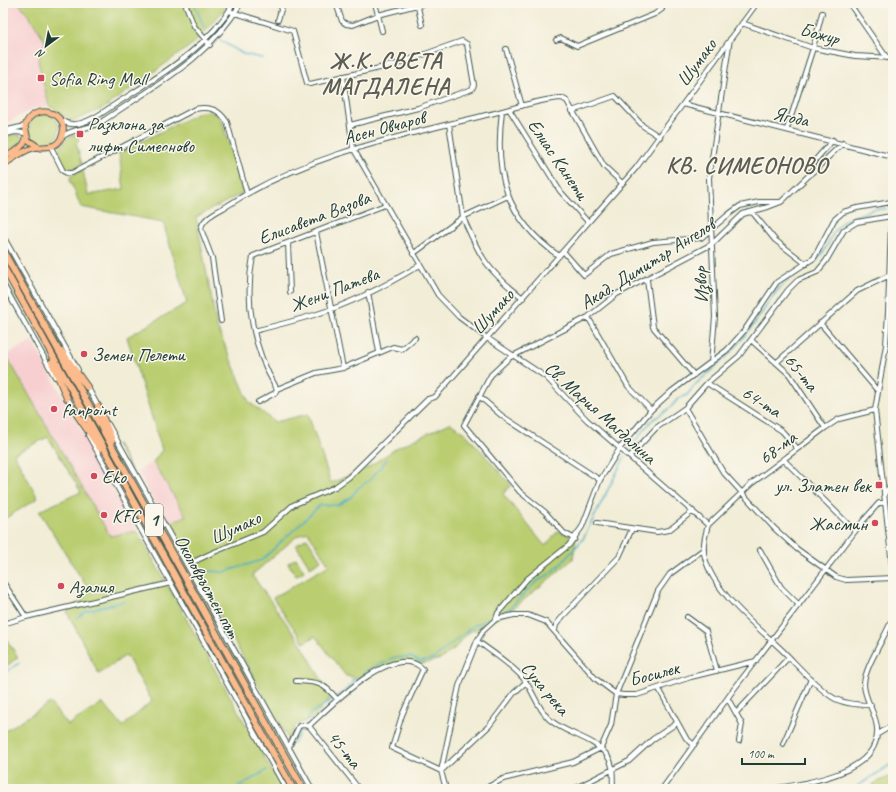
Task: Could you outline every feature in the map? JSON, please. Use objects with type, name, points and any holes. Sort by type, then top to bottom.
[{"type":"highway","name":"Околовръстен път","points":[[3,252],[122,461],[303,789]]},
{"type":"highway","name":"Околовръстен път","points":[[3,266],[43,341],[293,789]]},
{"type":"highway","points":[[45,328],[87,387]]},
{"type":"highway","points":[[43,341],[67,398]]},
{"type":"highway","points":[[98,406],[122,461]]},
{"type":"highway","points":[[78,416],[116,470]]},
{"type":"main road","points":[[3,158],[21,148],[25,142],[25,126],[31,116],[40,111],[51,112],[58,116],[63,126],[60,140],[51,147],[30,149],[3,165]]},
{"type":"main road","points":[[26,135],[30,142],[40,148]]},
{"type":"street","points":[[185,3],[194,26],[210,45]]},
{"type":"street","points":[[58,116],[69,124],[78,124],[96,117],[184,58],[205,40],[234,3]]},
{"type":"street","points":[[60,140],[66,133],[88,128],[100,123],[189,63],[210,45],[241,3]]},
{"type":"street","points":[[278,20],[283,3]]},
{"type":"street","points":[[336,3],[342,21],[346,24],[353,25],[378,15],[425,3]]},
{"type":"street","points":[[375,3],[382,31]]},
{"type":"street","name":"Шумако","points":[[187,565],[212,552],[263,532],[293,505],[330,489],[349,477],[428,399],[436,397],[523,298],[660,137],[757,3]]},
{"type":"street","points":[[849,3],[887,58]]},
{"type":"street","points":[[417,4],[422,25]]},
{"type":"street","points":[[556,40],[561,38],[577,46],[655,14],[662,9]]},
{"type":"street","points":[[229,11],[234,14],[286,27],[294,31],[306,83],[310,84],[397,64],[462,41],[467,44],[474,85],[472,89],[418,108],[350,125]]},
{"type":"street","points":[[787,130],[813,48],[822,13]]},
{"type":"street","name":"Божур","points":[[742,23],[813,48],[855,56],[893,58]]},
{"type":"street","name":"Извор","points":[[711,363],[715,317],[709,178],[730,39]]},
{"type":"street","points":[[506,49],[522,106]]},
{"type":"street","name":"Св. Мария Магдалина","points":[[343,76],[353,148],[438,295],[459,317],[512,357],[546,377],[587,420],[708,525]]},
{"type":"street","points":[[622,183],[604,166],[572,111],[614,96],[643,126],[660,137]]},
{"type":"street","name":"Асен Овчаров","points":[[221,321],[212,258],[201,229],[201,225],[211,216],[246,194],[308,164],[353,148],[522,106],[562,98],[567,101],[572,111]]},
{"type":"street","name":"Ягода","points":[[683,104],[833,140],[893,157]]},
{"type":"street","points":[[51,147],[63,171],[72,173],[195,109],[203,107],[211,108],[220,113],[227,122],[246,194]]},
{"type":"street","name":"Елиас Канети","points":[[509,110],[560,191],[588,222]]},
{"type":"street","points":[[502,111],[499,156],[508,196],[518,215],[533,235],[559,256]]},
{"type":"street","points":[[449,124],[463,217],[479,254],[489,268],[523,298]]},
{"type":"street","points":[[3,131],[25,126]]},
{"type":"street","points":[[3,135],[15,132],[26,135]]},
{"type":"street","points":[[809,167],[833,140]]},
{"type":"street","name":"Акад. Димитър Ангелов","points":[[575,539],[564,533],[545,512],[523,495],[464,426],[471,410],[491,375],[512,357],[588,317],[617,294],[647,280],[712,244],[743,214],[781,202],[843,143]]},
{"type":"street","points":[[893,164],[891,202],[891,313],[877,390],[875,410],[884,495],[891,541],[893,575]]},
{"type":"street","points":[[413,254],[463,217],[508,196]]},
{"type":"street","points":[[563,251],[584,275],[611,254],[653,242],[701,238],[740,206],[759,202],[781,202]]},
{"type":"street","points":[[446,789],[441,771],[459,686],[477,641],[483,631],[496,619],[498,612],[527,579],[575,539],[592,505],[600,480],[620,448],[651,410],[672,391],[727,350],[744,331],[777,282],[790,272],[814,258],[826,232],[834,220],[843,212],[891,202]]},
{"type":"street","name":"Елисавета Вазова","points":[[254,331],[249,302],[249,275],[253,256],[385,205]]},
{"type":"street","points":[[749,212],[753,214],[775,240],[806,264]]},
{"type":"street","points":[[630,456],[656,428],[685,408],[707,383],[735,359],[788,290],[798,280],[817,272],[826,261],[844,230],[857,222],[891,216]]},
{"type":"street","points":[[316,232],[343,368]]},
{"type":"street","points":[[3,236],[312,789]]},
{"type":"street","points":[[288,243],[290,292]]},
{"type":"street","name":"Жени Патева","points":[[254,331],[315,315],[394,281],[420,265]]},
{"type":"street","points":[[777,362],[857,291],[890,278]]},
{"type":"street","points":[[647,280],[653,327],[694,375]]},
{"type":"street","points":[[3,284],[286,789]]},
{"type":"street","points":[[368,292],[379,352]]},
{"type":"street","points":[[588,317],[628,386],[651,410]]},
{"type":"street","points":[[820,323],[877,390]]},
{"type":"street","points":[[254,331],[268,373],[277,389]]},
{"type":"street","points":[[258,402],[275,393],[277,389],[316,373],[343,368],[393,347],[402,349],[415,338]]},
{"type":"street","name":"65-та","points":[[751,340],[789,374],[825,428]]},
{"type":"street","name":"64-та","points":[[707,383],[782,431],[797,448]]},
{"type":"street","points":[[479,396],[502,416],[600,480]]},
{"type":"street","points":[[685,408],[715,462],[774,528],[797,549],[836,577],[846,580],[893,578]]},
{"type":"street","name":"68-ма","points":[[708,525],[742,492],[797,448],[825,428],[839,419],[875,410]]},
{"type":"street","points":[[783,459],[855,532]]},
{"type":"street","points":[[884,495],[893,481]]},
{"type":"street","points":[[662,789],[756,661],[855,532],[879,504],[885,503]]},
{"type":"street","points":[[597,523],[658,532],[669,530],[693,511]]},
{"type":"street","points":[[708,525],[704,549],[705,559],[714,578],[732,601],[811,679],[833,698],[844,702],[871,705]]},
{"type":"street","points":[[555,630],[556,625],[563,616],[619,557],[632,529]]},
{"type":"street","points":[[484,789],[503,779],[573,762],[601,748],[610,725],[616,694],[658,591],[670,574],[704,549]]},
{"type":"street","points":[[760,550],[781,587],[799,605]]},
{"type":"street","points":[[3,582],[26,617]]},
{"type":"street","points":[[3,624],[26,617],[171,583]]},
{"type":"street","name":"Босилек","points":[[496,619],[528,614],[546,622],[555,630],[596,679],[616,694],[637,695],[659,689],[691,677],[756,661]]},
{"type":"street","points":[[687,617],[706,631],[717,671]]},
{"type":"street","points":[[770,789],[830,778],[841,774],[866,756],[875,744],[878,734],[871,705],[864,688],[865,677],[893,617]]},
{"type":"street","name":"Суха река","points":[[477,641],[521,676],[526,682],[540,708],[549,719],[560,727],[601,748],[612,763],[613,789]]},
{"type":"street","points":[[736,713],[789,657]]},
{"type":"street","points":[[288,747],[299,726],[309,726],[337,699],[363,679],[393,664],[408,662],[419,665],[423,669],[402,715],[392,748],[441,771]]},
{"type":"street","points":[[783,744],[811,679]]},
{"type":"street","points":[[296,681],[320,683],[326,686],[337,699]]},
{"type":"street","points":[[441,771],[489,726],[514,693],[526,682]]},
{"type":"street","points":[[659,689],[686,738],[694,746]]},
{"type":"street","points":[[728,699],[742,724],[739,741]]},
{"type":"street","points":[[574,789],[629,761],[653,739],[677,723]]},
{"type":"street","points":[[878,734],[893,725]]},
{"type":"street","name":"45-та","points":[[309,726],[360,789]]},
{"type":"shaded area","points":[[3,3],[19,3],[38,29],[45,42],[38,61],[49,106],[32,109],[3,125]]},
{"type":"shaded area","points":[[31,341],[137,531],[110,536],[6,355]]},
{"type":"shaded area","points":[[153,462],[159,474],[187,516],[166,524],[137,471]]},
{"type":"green space","points":[[19,3],[227,3],[224,10],[194,43],[104,108],[73,121],[49,106],[38,61],[45,42],[38,29]]},
{"type":"green space","points":[[208,111],[217,115],[222,121],[243,193],[196,217],[217,327],[249,402],[275,422],[308,414],[331,483],[367,468],[398,447],[450,423],[466,434],[511,485],[503,494],[545,546],[558,531],[576,538],[573,559],[508,613],[468,633],[454,649],[441,659],[419,665],[408,662],[393,664],[363,679],[346,676],[315,636],[304,643],[273,598],[329,565],[308,532],[297,536],[252,575],[302,645],[331,697],[313,719],[296,725],[288,739],[169,523],[186,516],[153,462],[162,450],[127,337],[187,303],[163,222],[81,207],[70,180],[71,176],[83,170],[88,195],[124,189],[119,153],[198,113]]},
{"type":"green space","points":[[44,114],[50,115],[58,123],[58,135],[50,143],[44,144],[38,143],[30,135],[29,129],[30,123],[38,115]]},
{"type":"green space","points":[[16,134],[21,136],[21,143],[3,153],[3,138]]},
{"type":"green space","points":[[77,135],[79,140],[76,143],[82,164],[69,171],[65,169],[57,152],[69,136]]},
{"type":"green space","points":[[3,240],[68,356],[3,243]]},
{"type":"green space","points":[[3,276],[51,364],[3,279]]},
{"type":"green space","points":[[27,301],[300,789],[298,789],[26,302]]},
{"type":"green space","points":[[3,344],[6,355],[110,536],[137,531],[282,789],[246,789],[245,786],[240,789],[3,789],[3,732],[50,703],[68,725],[102,703],[123,726],[152,701],[126,655],[99,674],[67,612],[90,592],[39,511],[81,492],[48,437],[14,454],[38,498],[6,518],[3,514]]},
{"type":"green space","points":[[117,444],[307,786],[295,766]]},
{"type":"green space","points":[[100,452],[111,469],[288,789]]},
{"type":"green space","points":[[307,538],[321,560],[310,567],[296,545]]},
{"type":"green space","points":[[296,558],[304,571],[296,576],[288,563]]},
{"type":"green space","points":[[3,634],[18,657],[3,669]]},
{"type":"green space","points":[[893,775],[893,789],[875,789],[873,784]]},
{"type":"waterway","points":[[194,3],[204,27]]},
{"type":"waterway","points":[[220,40],[243,54],[262,58]]},
{"type":"waterway","points":[[627,452],[651,421],[669,409],[678,399],[687,395],[695,385],[732,351],[754,324],[776,292],[788,279],[815,262],[824,251],[834,232],[843,221],[873,209],[886,209]]},
{"type":"waterway","points":[[307,720],[310,714],[341,694],[352,684],[352,680],[358,679],[367,670],[380,663],[385,663],[392,658],[411,657],[420,662],[433,659],[473,626],[509,609],[536,582],[548,575],[561,564],[583,539],[625,456]]},
{"type":"waterway","points":[[198,574],[208,571],[224,572],[262,560],[320,505],[338,505],[351,497],[358,488],[370,480],[387,459]]},
{"type":"waterway","points":[[77,618],[86,611],[125,601]]},
{"type":"waterway","points":[[3,674],[19,663]]},
{"type":"waterway","points":[[293,744],[303,727]]},
{"type":"waterway","points":[[853,789],[893,763]]},
{"type":"waterway","points":[[235,789],[267,770]]},
{"type":"waterway","points":[[217,789],[225,789]]},
{"type":"place","name":"Sofia Ring Mall","points":[[41,78]]},
{"type":"place","name":"Разклона за лифт Симеоново","points":[[80,134]]},
{"type":"place","name":"Земен Пелети","points":[[84,354]]},
{"type":"place","name":"fanpoint","points":[[54,409]]},
{"type":"place","name":"Eko","points":[[94,476]]},
{"type":"place","name":"ул. Златен век","points":[[879,485]]},
{"type":"place","name":"KFC","points":[[104,515]]},
{"type":"place","name":"Жасмин","points":[[875,523]]},
{"type":"place","name":"Азалия","points":[[61,586]]},
{"type":"district","name":"Ж.К. СВЕТА МАГДАЛЕНА","points":[[386,73]]},
{"type":"district","name":"КВ. СИМЕОНОВО","points":[[747,165]]}]
